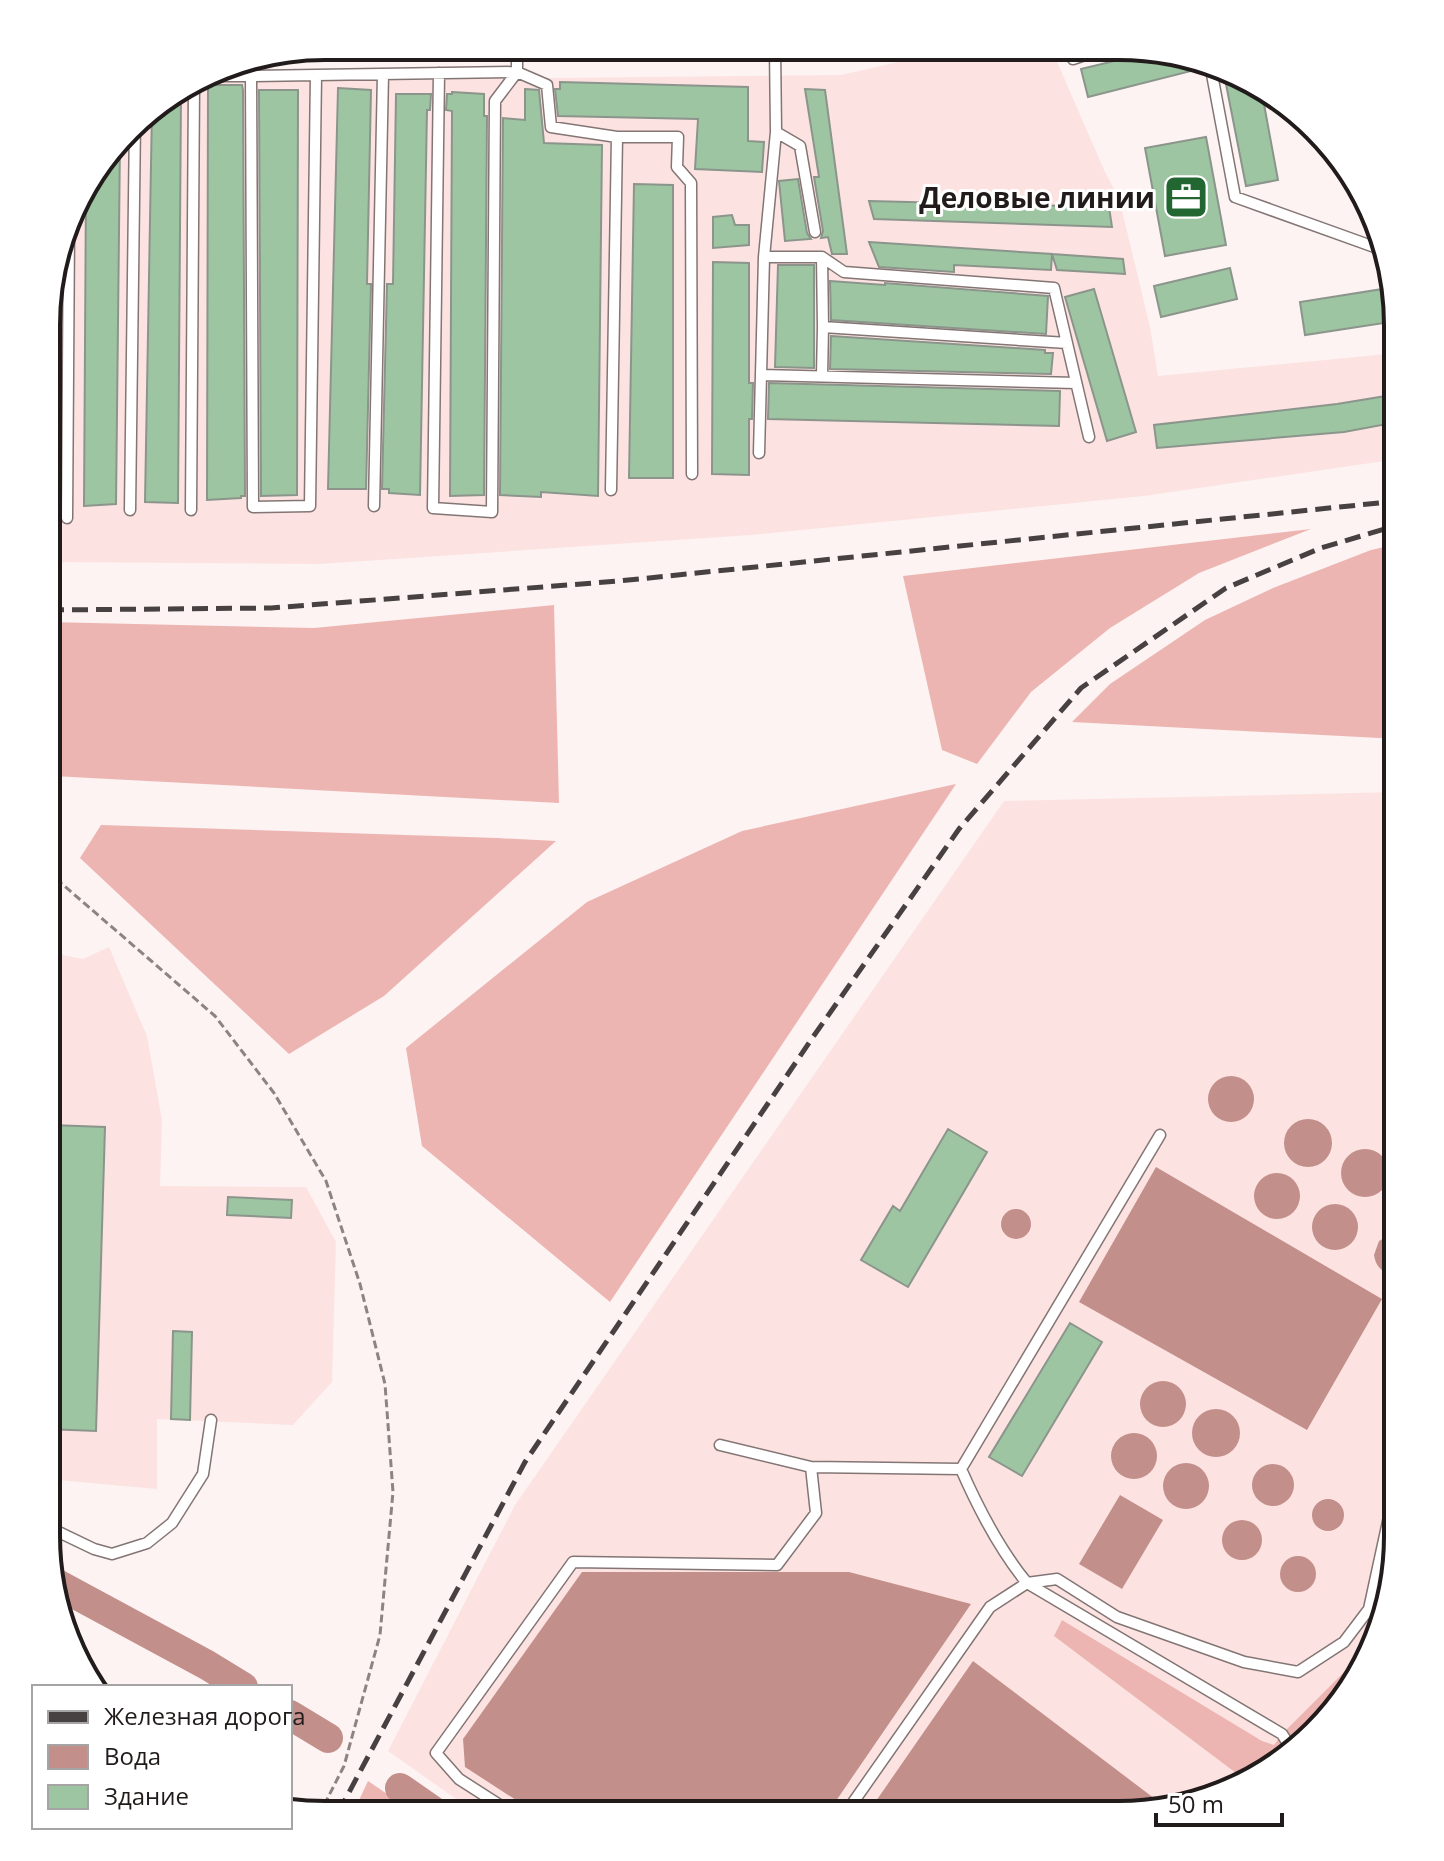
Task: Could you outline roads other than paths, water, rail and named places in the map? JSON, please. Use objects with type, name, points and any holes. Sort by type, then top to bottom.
[{"type":"lane","points":[[439,73],[433,508],[492,512],[495,101],[517,72],[517,60]]},
{"type":"lane","points":[[759,453],[764,257],[776,132],[775,60]]},
{"type":"lane","points":[[251,71],[253,507],[310,506],[316,75]]},
{"type":"lane","points":[[235,76],[517,72],[547,85],[551,127],[617,137],[678,137],[677,167],[691,183],[692,474]]},
{"type":"lane","points":[[374,506],[383,74]]},
{"type":"lane","points":[[1213,77],[1235,197],[1372,246]]},
{"type":"lane","points":[[191,510],[194,94]]},
{"type":"lane","points":[[776,132],[800,146],[815,232]]},
{"type":"lane","points":[[611,490],[617,137]]},
{"type":"lane","points":[[130,510],[135,141]]},
{"type":"lane","points":[[764,257],[822,257],[844,272],[1054,288],[1089,437]]},
{"type":"lane","points":[[822,257],[822,376]]},
{"type":"lane","points":[[67,518],[69,259]]},
{"type":"lane","points":[[823,327],[1067,343]]},
{"type":"lane","points":[[761,375],[1076,383]]},
{"type":"lane","points":[[961,1469],[1160,1135]]},
{"type":"lane","points":[[60,1533],[112,1554],[147,1543],[172,1523],[203,1474],[211,1420]]},
{"type":"lane","points":[[720,1445],[811,1467],[961,1469]]},
{"type":"lane","points":[[492,1800],[459,1779],[436,1753],[573,1562],[777,1565],[816,1513],[811,1467]]},
{"type":"lane","points":[[961,1469],[987,1523],[1011,1564],[1027,1583],[1282,1734],[1286,1741]]},
{"type":"lane","points":[[855,1800],[990,1607],[1027,1583],[1057,1579],[1117,1617],[1244,1662],[1298,1672],[1344,1642],[1369,1609],[1383,1544]]},
{"type":"water","points":[[1231,1076],[1247,1083],[1254,1099],[1247,1115],[1231,1122],[1215,1115],[1208,1099],[1215,1083]]},
{"type":"water","points":[[1308,1119],[1325,1126],[1332,1143],[1325,1160],[1308,1167],[1291,1160],[1284,1143],[1291,1126]]},
{"type":"water","points":[[1365,1149],[1382,1156],[1382,1190],[1365,1197],[1348,1190],[1341,1173],[1348,1156]]},
{"type":"water","points":[[1156,1167],[1382,1299],[1307,1430],[1079,1302]]},
{"type":"water","points":[[1277,1173],[1293,1180],[1300,1196],[1293,1212],[1277,1219],[1261,1212],[1254,1196],[1261,1180]]},
{"type":"water","points":[[1335,1204],[1351,1211],[1358,1227],[1351,1243],[1335,1250],[1319,1243],[1312,1227],[1319,1211]]},
{"type":"water","points":[[1016,1209],[1027,1213],[1031,1224],[1027,1235],[1016,1239],[1005,1235],[1001,1224],[1005,1213]]},
{"type":"water","points":[[1383,1239],[1383,1271],[1374,1255],[1379,1241]]},
{"type":"water","points":[[1163,1381],[1179,1388],[1186,1404],[1179,1420],[1163,1427],[1147,1420],[1140,1404],[1147,1388]]},
{"type":"water","points":[[1216,1409],[1233,1416],[1240,1433],[1233,1450],[1216,1457],[1199,1450],[1192,1433],[1199,1416]]},
{"type":"water","points":[[1134,1433],[1150,1440],[1157,1456],[1150,1472],[1134,1479],[1118,1472],[1111,1456],[1118,1440]]},
{"type":"water","points":[[1186,1463],[1202,1470],[1209,1486],[1202,1502],[1186,1509],[1170,1502],[1163,1486],[1170,1470]]},
{"type":"water","points":[[1273,1464],[1288,1470],[1294,1485],[1288,1500],[1273,1506],[1258,1500],[1252,1485],[1258,1470]]},
{"type":"water","points":[[1120,1495],[1163,1520],[1122,1589],[1079,1564]]},
{"type":"water","points":[[1328,1499],[1340,1503],[1344,1515],[1340,1527],[1328,1531],[1316,1527],[1312,1515],[1316,1503]]},
{"type":"water","points":[[1242,1520],[1256,1526],[1262,1540],[1256,1554],[1242,1560],[1228,1554],[1222,1540],[1228,1526]]},
{"type":"water","points":[[1298,1556],[1310,1562],[1316,1574],[1310,1586],[1298,1592],[1286,1586],[1280,1574],[1286,1562]]},
{"type":"water","points":[[582,1572],[849,1572],[971,1604],[837,1800],[516,1800],[465,1767],[463,1739]]},
{"type":"water","points":[[973,1661],[1154,1798],[1137,1800],[877,1800]]},
{"type":"waterway","points":[[66,1589],[240,1685]]},
{"type":"waterway","points":[[292,1716],[328,1738]]},
{"type":"waterway","points":[[400,1788],[417,1800]]},
{"type":"railway","points":[[60,610],[271,608],[619,581],[1384,502]]},
{"type":"railway","points":[[345,1800],[525,1462],[813,1037],[959,829],[1081,688],[1226,588],[1321,548],[1384,529]]},
{"type":"place","name":"Деловые линии","points":[[1186,197]]}]
